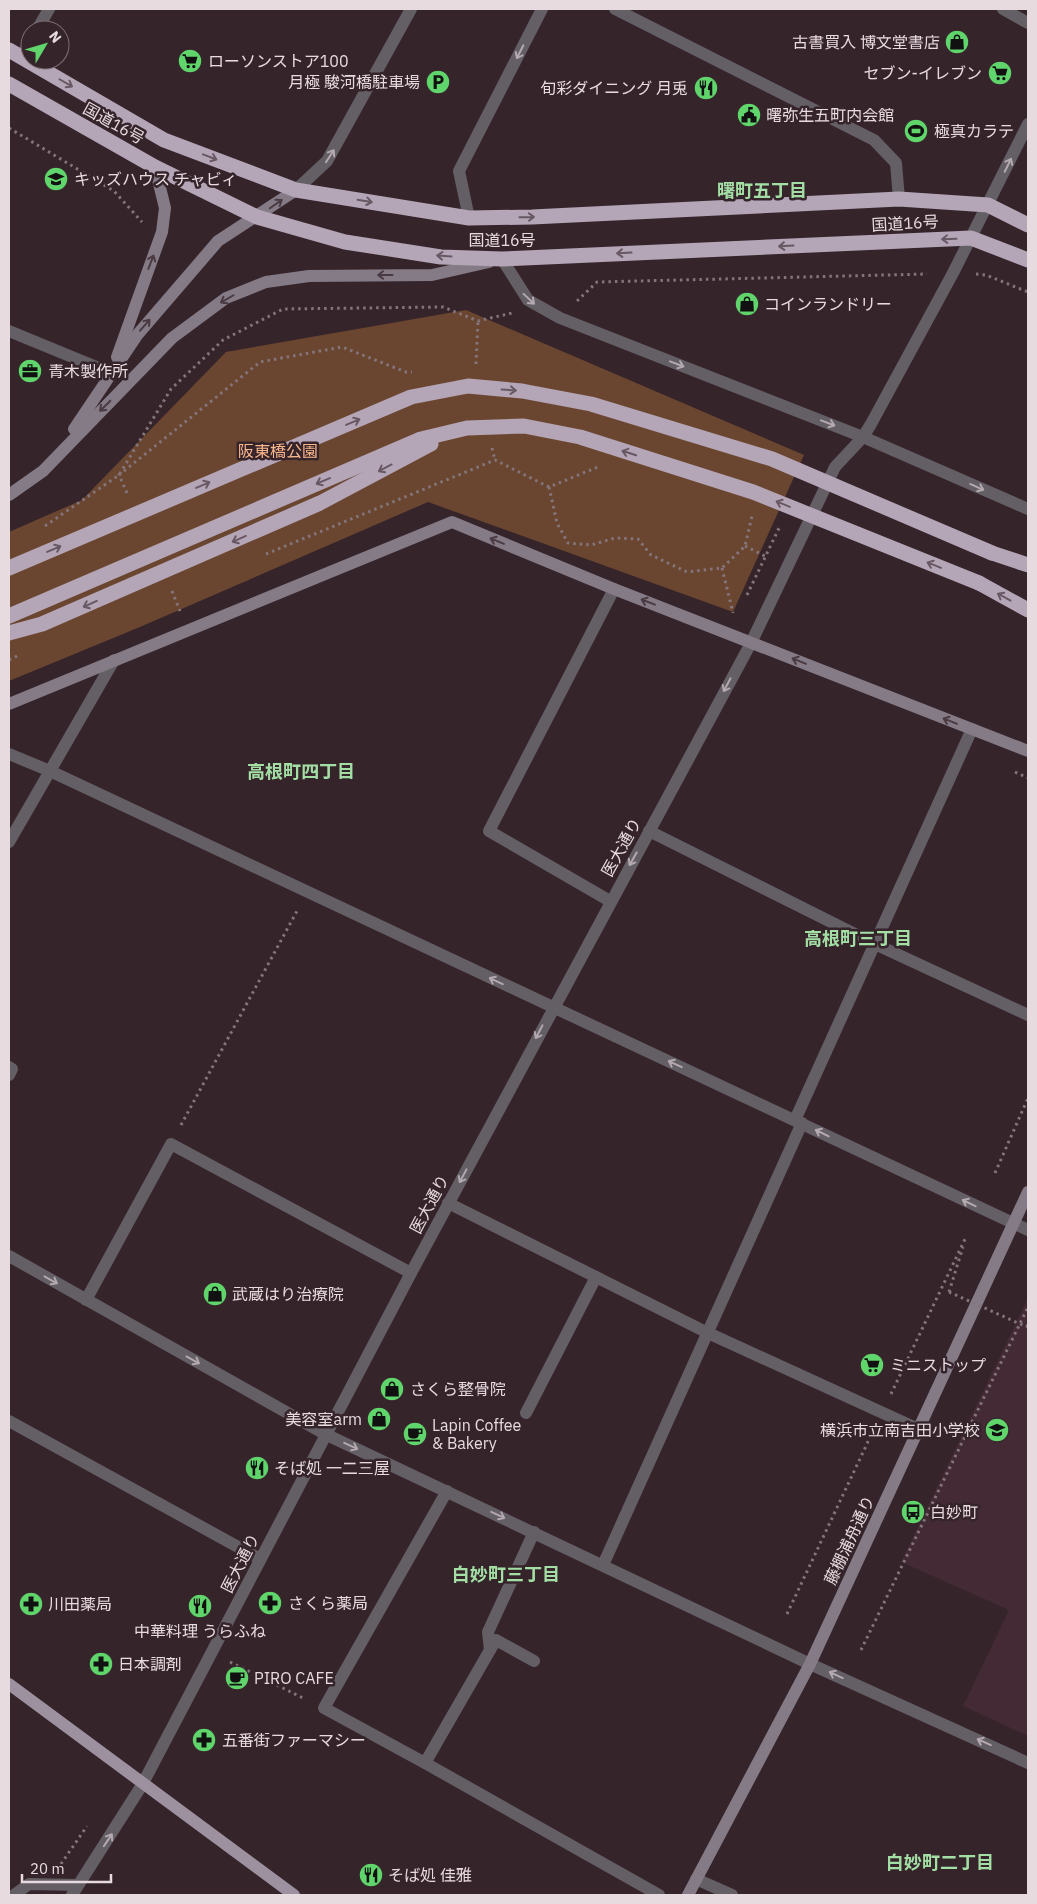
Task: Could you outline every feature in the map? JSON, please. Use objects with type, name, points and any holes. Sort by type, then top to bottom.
[{"type":"highway","name":"国道16号","points":[[15,53],[164,140],[296,190],[469,218],[532,217],[899,199],[988,206],[1028,225]]},
{"type":"highway","name":"国道16号","points":[[9,84],[155,167],[257,217],[345,242],[441,257],[502,259],[971,238],[1028,260]]},
{"type":"highway","points":[[9,568],[411,397],[468,386],[522,390],[591,404],[772,459],[992,554],[1028,565]]},
{"type":"highway","points":[[9,616],[420,439],[459,429],[524,426],[580,437],[753,492],[979,583],[1028,610]]},
{"type":"highway","points":[[9,633],[42,624],[320,502],[459,429]]},
{"type":"main road","points":[[9,1684],[142,1785],[168,1801],[294,1895]]},
{"type":"street","points":[[43,20],[49,9]]},
{"type":"street","points":[[59,452],[138,334],[218,241],[296,190],[327,161],[411,9]]},
{"type":"street","points":[[469,218],[459,171],[542,9]]},
{"type":"street","points":[[614,9],[874,140],[896,163],[899,199]]},
{"type":"street","points":[[1003,9],[1028,23]]},
{"type":"street","name":"医大通り","points":[[75,1890],[142,1785],[448,1203],[751,643],[835,468],[863,437],[953,273],[1028,127]]},
{"type":"street","points":[[111,373],[162,232],[165,208],[155,167]]},
{"type":"street","points":[[9,495],[43,471],[59,452],[172,338],[226,298],[266,282],[309,276],[432,275],[502,259],[528,300],[560,318],[863,437],[1028,509]]},
{"type":"street","points":[[9,331],[111,373]]},
{"type":"street","points":[[9,704],[452,522],[614,589],[1028,751]]},
{"type":"street","points":[[610,901],[489,831],[614,589]]},
{"type":"street","points":[[9,842],[114,660]]},
{"type":"street","points":[[603,1564],[708,1333],[875,944],[972,729]]},
{"type":"street","points":[[9,754],[50,771],[1028,1230]]},
{"type":"street","points":[[649,831],[875,944],[1028,1015]]},
{"type":"street","points":[[9,1067],[12,1069],[9,1075]]},
{"type":"street","points":[[86,1300],[170,1144],[411,1273]]},
{"type":"street","name":"藤棚浦舟通り","points":[[688,1895],[810,1664],[1028,1192]]},
{"type":"street","points":[[448,1203],[708,1333],[918,1429]]},
{"type":"street","points":[[9,1256],[325,1434],[603,1564],[810,1664],[1028,1762]]},
{"type":"street","points":[[526,1413],[596,1277]]},
{"type":"street","points":[[9,1420],[260,1559]]},
{"type":"street","points":[[447,1491],[324,1708],[659,1895]]},
{"type":"street","points":[[490,1650],[488,1632],[534,1532]]},
{"type":"street","points":[[425,1763],[496,1640],[534,1661]]},
{"type":"street","points":[[696,1879],[732,1895]]},
{"type":"street","points":[[14,1895],[29,1884],[75,1890]]},
{"type":"path","points":[[9,128],[114,191],[146,227]]},
{"type":"path","points":[[118,475],[171,389],[223,340],[283,309],[443,307],[478,321],[580,300],[597,282],[953,273],[986,275],[1028,292]]},
{"type":"path","points":[[476,372],[478,321]]},
{"type":"path","points":[[42,528],[118,475],[260,362],[342,347],[406,372],[416,372]]},
{"type":"path","points":[[265,555],[494,460],[549,487],[601,465]]},
{"type":"path","points":[[549,487],[557,523],[568,543],[591,545],[615,538],[638,538],[651,556],[687,572],[722,568],[746,546],[753,510]]},
{"type":"path","points":[[746,597],[782,522]]},
{"type":"path","points":[[746,546],[765,556]]},
{"type":"path","points":[[722,568],[735,621],[739,613]]},
{"type":"path","points":[[164,596],[182,589]]},
{"type":"path","points":[[9,660],[18,656]]},
{"type":"path","points":[[1012,770],[1028,778]]},
{"type":"path","points":[[170,1144],[307,893]]},
{"type":"path","points":[[995,1174],[1028,1098]]},
{"type":"path","points":[[966,1237],[949,1292],[1026,1327],[1028,1322]]},
{"type":"path","points":[[861,1650],[1028,1307]]},
{"type":"path","points":[[225,1659],[324,1708]]},
{"type":"path","points":[[59,1867],[89,1824]]},
{"type":"shaded area","name":"横浜市立南吉田小学校","points":[[1028,1298],[1028,1736],[963,1706],[1009,1610],[901,1562]]},
{"type":"green space","name":"阪東橋公園","points":[[466,310],[804,455],[733,612],[428,502],[140,627],[9,681],[9,532],[82,500],[226,352]]},
{"type":"place","name":"古書買入 博文堂書店","points":[[957,42]]},
{"type":"place","name":"ローソンストア100","points":[[190,61]]},
{"type":"place","name":"セブン-イレブン","points":[[1000,73]]},
{"type":"place","name":"月極 駿河橋駐車場","points":[[438,82]]},
{"type":"place","name":"旬彩ダイニング 月兎","points":[[706,88]]},
{"type":"place","name":"曙弥生五町内会館","points":[[749,115]]},
{"type":"place","name":"極真カラテ","points":[[916,131]]},
{"type":"place","name":"キッズハウス チャビィ","points":[[56,179]]},
{"type":"place","name":"コインランドリー","points":[[747,304]]},
{"type":"place","name":"青木製作所","points":[[30,371]]},
{"type":"place","name":"武蔵はり治療院","points":[[215,1294]]},
{"type":"place","name":"ミニストップ","points":[[872,1365]]},
{"type":"place","name":"さくら整骨院","points":[[392,1389]]},
{"type":"place","name":"美容室arm","points":[[379,1419]]},
{"type":"place","name":"横浜市立南吉田小学校","points":[[997,1430]]},
{"type":"place","name":"Lapin Coffee & Bakery","points":[[415,1434]]},
{"type":"place","name":"そば処 一二三屋","points":[[257,1468]]},
{"type":"place","name":"白妙町","points":[[913,1512]]},
{"type":"place","name":"さくら薬局","points":[[270,1603]]},
{"type":"place","name":"川田薬局","points":[[31,1604]]},
{"type":"place","name":"中華料理 うらふね","points":[[200,1606]]},
{"type":"place","name":"日本調剤","points":[[101,1664]]},
{"type":"place","name":"PIRO CAFE","points":[[237,1678]]},
{"type":"place","name":"五番街ファーマシー","points":[[204,1740]]},
{"type":"place","name":"そば処 佳雅","points":[[371,1875]]},
{"type":"district","name":"曙町五丁目","points":[[762,191]]},
{"type":"district","name":"高根町四丁目","points":[[301,772]]},
{"type":"district","name":"高根町三丁目","points":[[858,939]]},
{"type":"district","name":"白妙町三丁目","points":[[506,1575]]},
{"type":"district","name":"白妙町二丁目","points":[[940,1863]]}]
